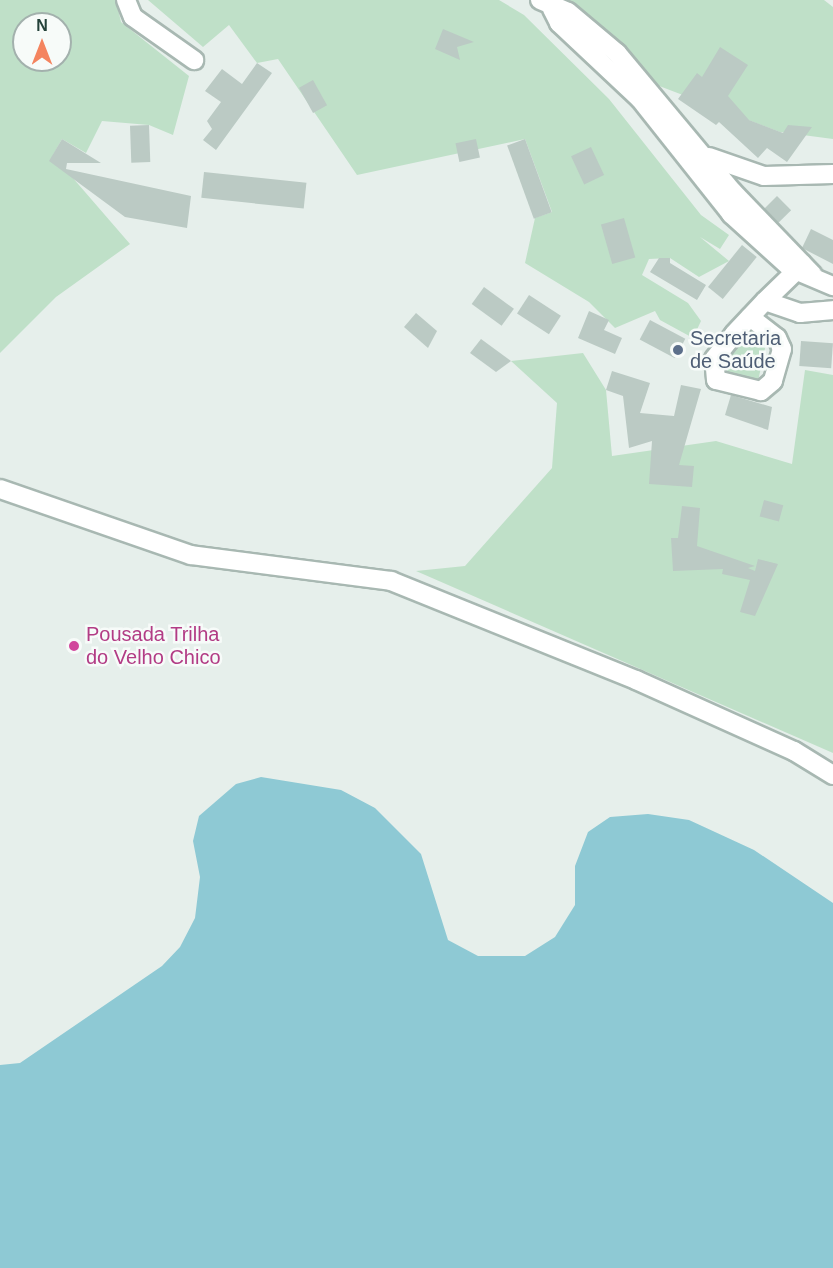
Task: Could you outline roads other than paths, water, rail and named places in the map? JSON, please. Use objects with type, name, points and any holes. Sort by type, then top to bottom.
[{"type":"street","points":[[126,0],[133,17],[194,60]]},
{"type":"street","points":[[546,4],[568,12],[598,35],[702,153],[733,192],[804,269]]},
{"type":"street","points":[[546,4],[559,23],[640,99],[731,214],[804,269],[833,286]]},
{"type":"street","points":[[702,153],[764,176],[833,174]]},
{"type":"street","points":[[750,317],[765,301],[804,269]]},
{"type":"street","points":[[765,301],[800,313],[833,310]]},
{"type":"street","points":[[0,489],[191,555],[391,581],[636,680],[794,751],[833,775]]},
{"type":"water","points":[[261,777],[341,790],[375,808],[421,854],[448,940],[478,956],[525,956],[555,937],[575,905],[575,866],[588,832],[610,817],[648,814],[689,820],[754,850],[833,903],[833,1268],[0,1268],[0,1065],[20,1063],[162,966],[180,947],[195,918],[200,877],[193,841],[199,816],[236,784]]},
{"type":"place","name":"Secretaria de Saúde","points":[[678,350]]},
{"type":"place","name":"Pousada Trilha do Velho Chico","points":[[74,646]]}]
